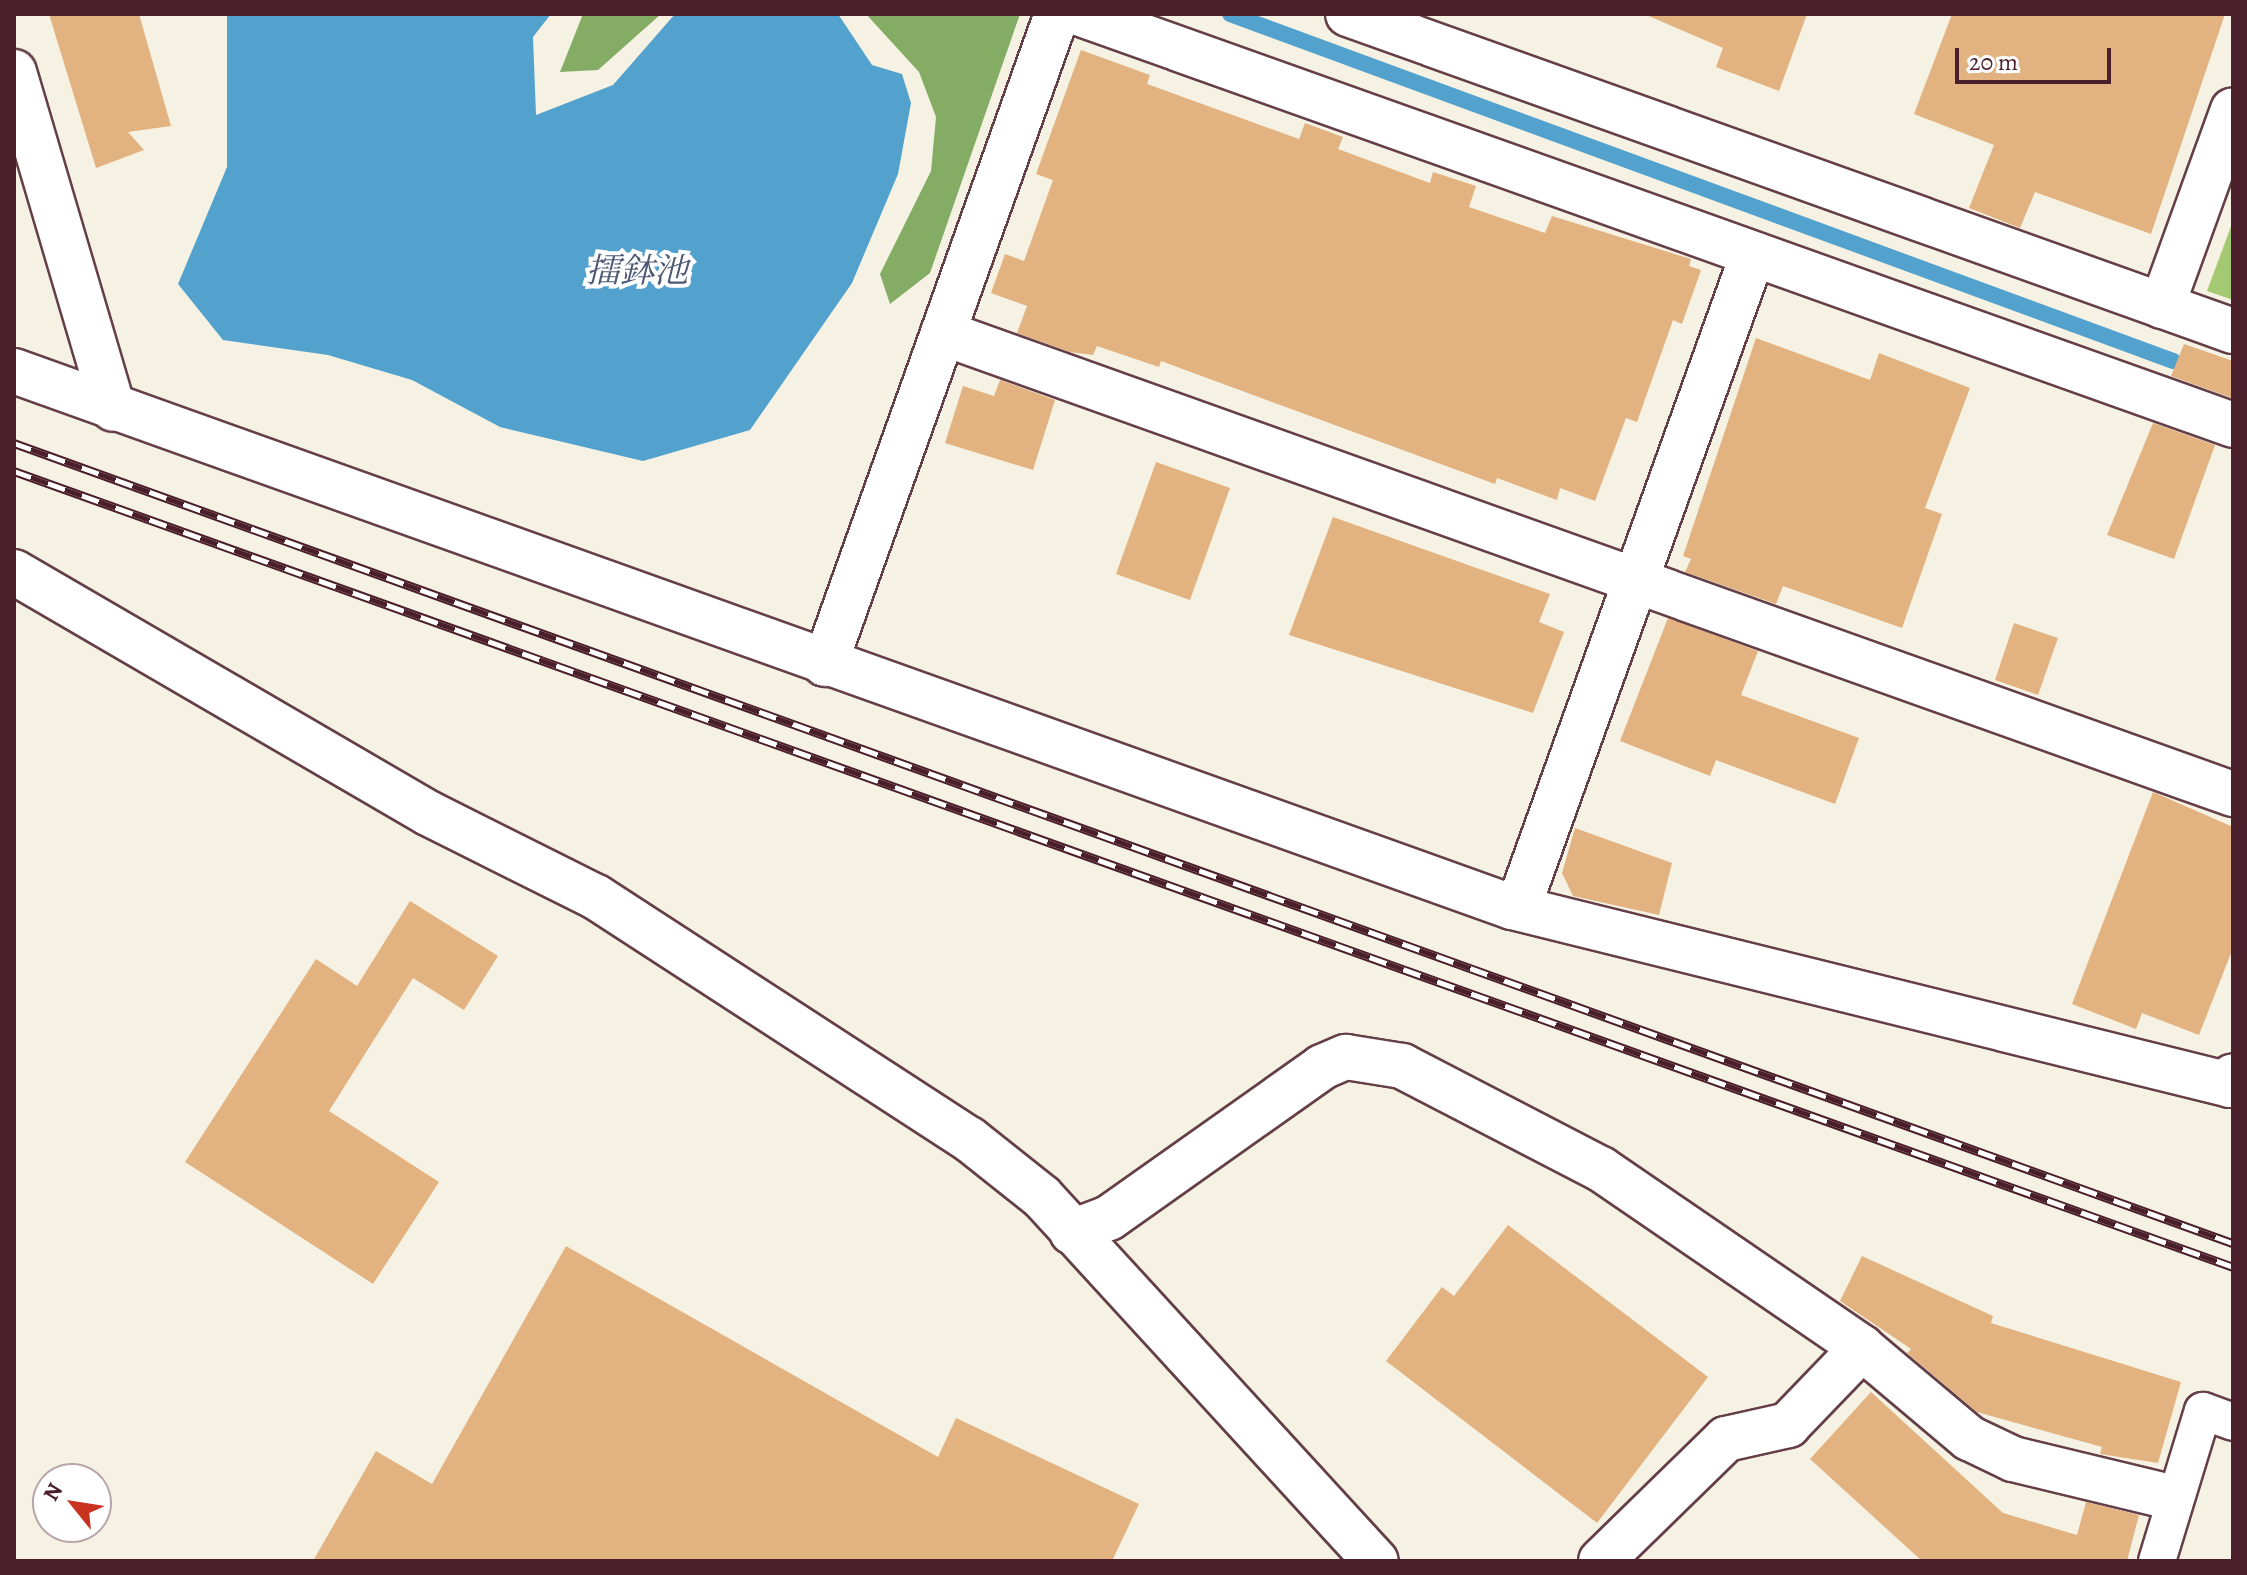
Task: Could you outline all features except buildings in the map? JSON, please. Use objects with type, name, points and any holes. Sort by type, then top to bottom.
[{"type":"street","points":[[825,664],[1057,14]]},
{"type":"street","points":[[1081,14],[2233,425]]},
{"type":"street","points":[[1348,14],[2233,331]]},
{"type":"street","points":[[14,72],[113,409]]},
{"type":"street","points":[[2162,306],[2233,110]]},
{"type":"street","points":[[1518,908],[1753,254]]},
{"type":"street","points":[[943,333],[2233,794]]},
{"type":"street","points":[[14,371],[825,664],[1518,908],[2230,1085],[2233,1076]]},
{"type":"street","points":[[14,572],[428,813],[596,897],[969,1139],[1042,1197],[1376,1561]]},
{"type":"street","points":[[1072,1232],[1109,1218],[1346,1057],[1402,1066],[1531,1127],[1862,1348],[1969,1438],[2013,1459],[2167,1496]]},
{"type":"street","points":[[1601,1561],[1726,1439],[1788,1425],[1862,1348]]},
{"type":"street","points":[[2157,1561],[2167,1496],[2203,1411],[2233,1422]]},
{"type":"green space","points":[[583,14],[661,14],[598,70],[560,72]]},
{"type":"green space","points":[[866,14],[1020,14],[930,273],[890,304],[880,274],[931,171],[936,117],[919,72]]},
{"type":"green space","points":[[2233,221],[2233,300],[2207,291]]},
{"type":"water","name":"擂鉢池","points":[[227,14],[551,14],[533,37],[536,115],[613,85],[675,14],[838,14],[872,65],[902,74],[911,103],[898,174],[852,283],[750,430],[643,461],[500,427],[412,380],[328,355],[223,340],[178,284],[227,167]]},
{"type":"waterway","points":[[1230,14],[2173,361]]},
{"type":"railway","points":[[14,443],[2233,1243]]},
{"type":"railway","points":[[14,471],[2233,1267]]}]
